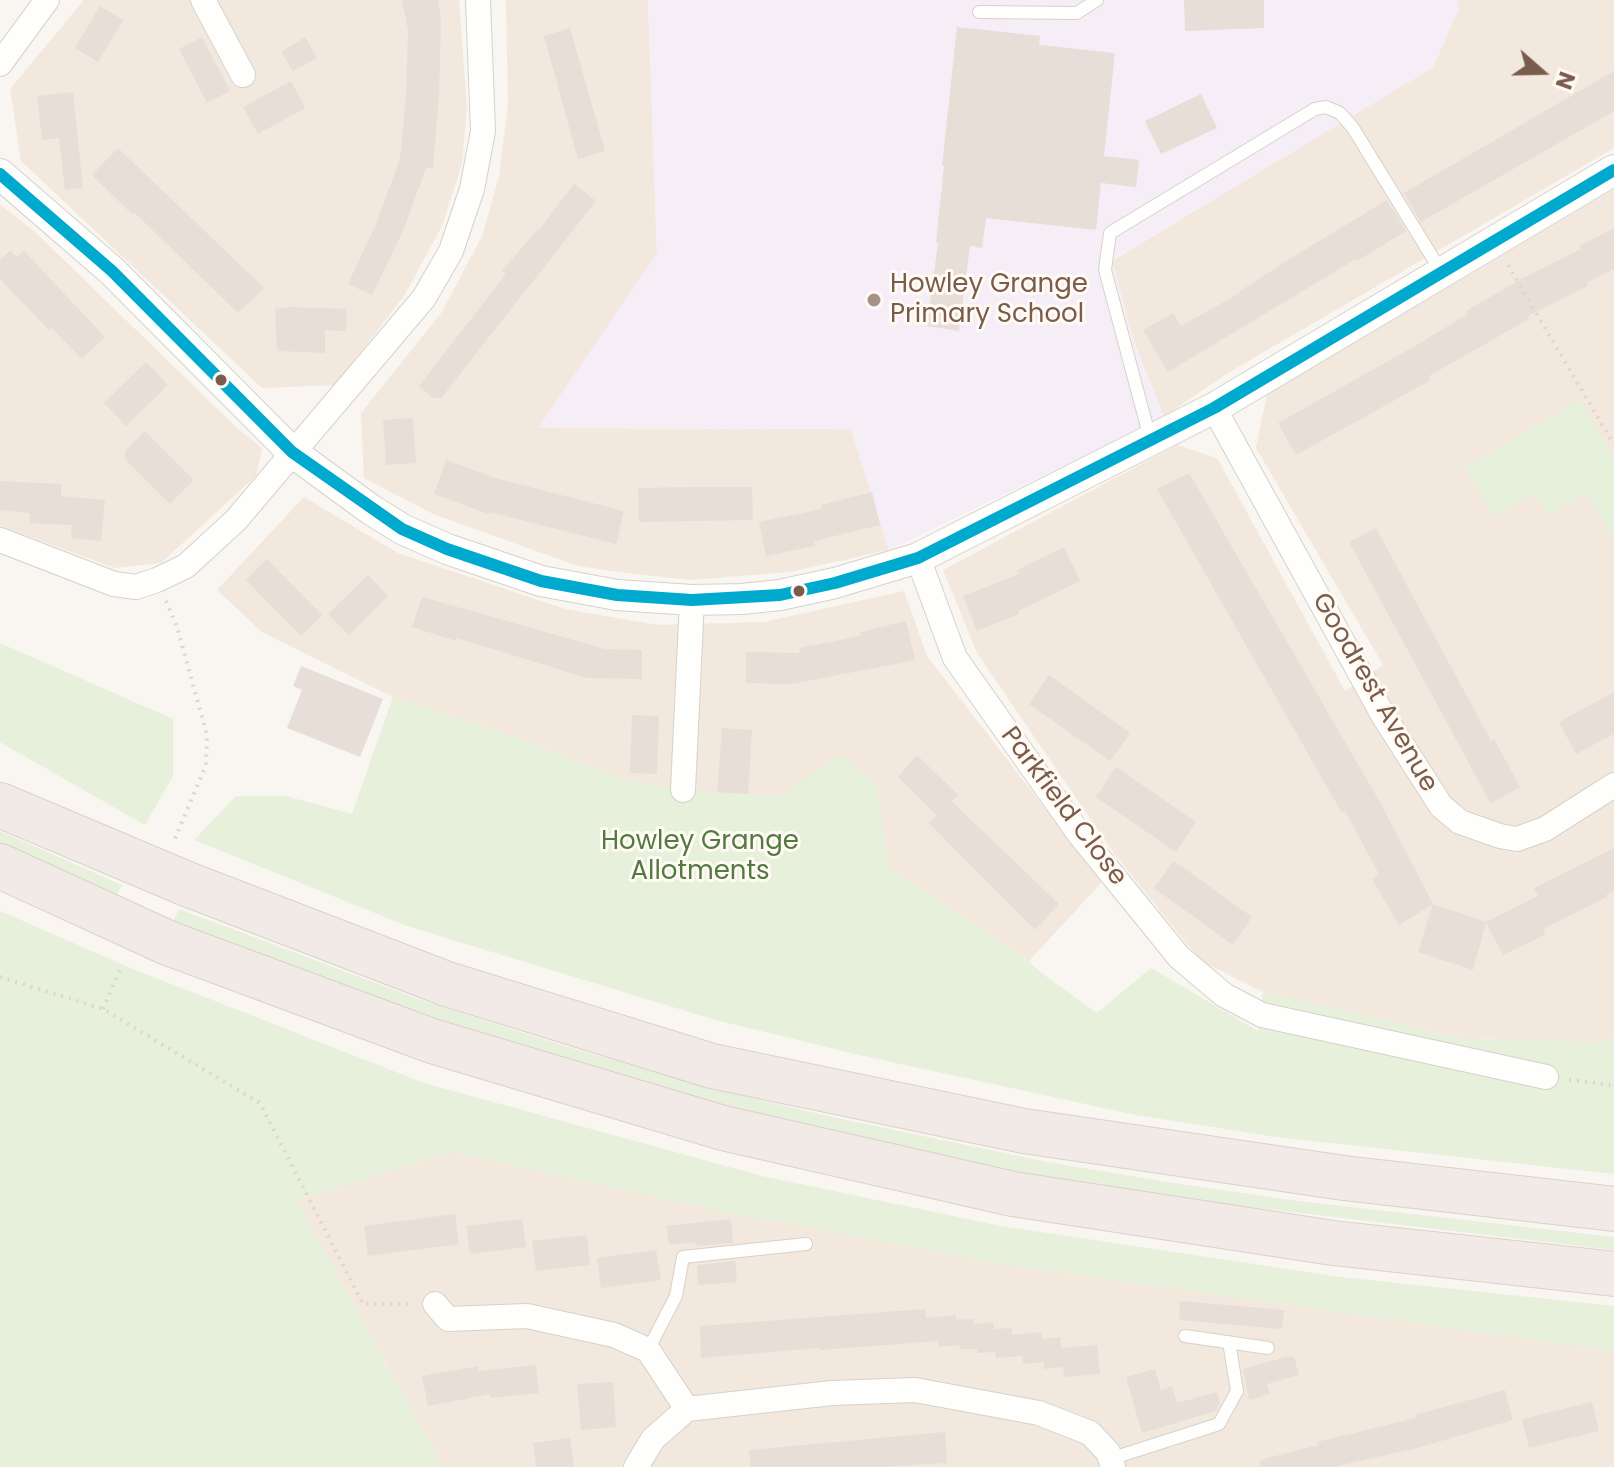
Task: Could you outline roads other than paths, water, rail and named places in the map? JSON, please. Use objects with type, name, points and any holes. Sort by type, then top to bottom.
[{"type":"highway","points":[[0,805],[187,884],[447,984],[712,1066],[1024,1131],[1344,1178],[1614,1209]]},
{"type":"highway","points":[[0,866],[168,943],[432,1041],[723,1128],[1013,1194],[1333,1243],[1614,1274]]},
{"type":"street","points":[[0,64],[47,0]]},
{"type":"street","points":[[203,0],[243,75]]},
{"type":"street","points":[[0,540],[114,584],[136,587],[186,566],[236,520],[424,298],[451,251],[472,189],[483,131],[478,0]]},
{"type":"street","points":[[0,174],[112,271],[292,452],[402,529],[447,549],[541,581],[617,595],[692,600],[780,595],[835,583],[918,558],[1214,408],[1614,170]]},
{"type":"street","name":"Goodrest Avenue","points":[[1214,408],[1383,715],[1441,806],[1460,822],[1517,839],[1545,829],[1614,785]]},
{"type":"street","name":"Parkfield Close","points":[[918,558],[955,658],[1080,835],[1179,957],[1224,995],[1262,1015],[1546,1077]]},
{"type":"street","points":[[683,790],[692,600]]},
{"type":"street","points":[[435,1304],[448,1319],[527,1316],[614,1335],[648,1350],[687,1409]]},
{"type":"street","points":[[636,1467],[653,1439],[687,1409],[832,1393],[915,1390],[1039,1413],[1090,1433],[1108,1452],[1111,1463]]},
{"type":"lane","points":[[979,12],[1077,13],[1097,0]]},
{"type":"lane","points":[[1150,438],[1105,270],[1110,233],[1315,109],[1326,107],[1340,113],[1353,128],[1442,273]]},
{"type":"lane","points":[[648,1350],[676,1296],[683,1257],[806,1244]]},
{"type":"lane","points":[[1185,1336],[1268,1348]]},
{"type":"lane","points":[[1111,1463],[1219,1424],[1237,1391],[1229,1342]]},
{"type":"place","name":"Howley Grange Primary School","points":[[874,300]]},
{"type":"park label","name":"Howley Grange Allotments","points":[[700,857]]}]
